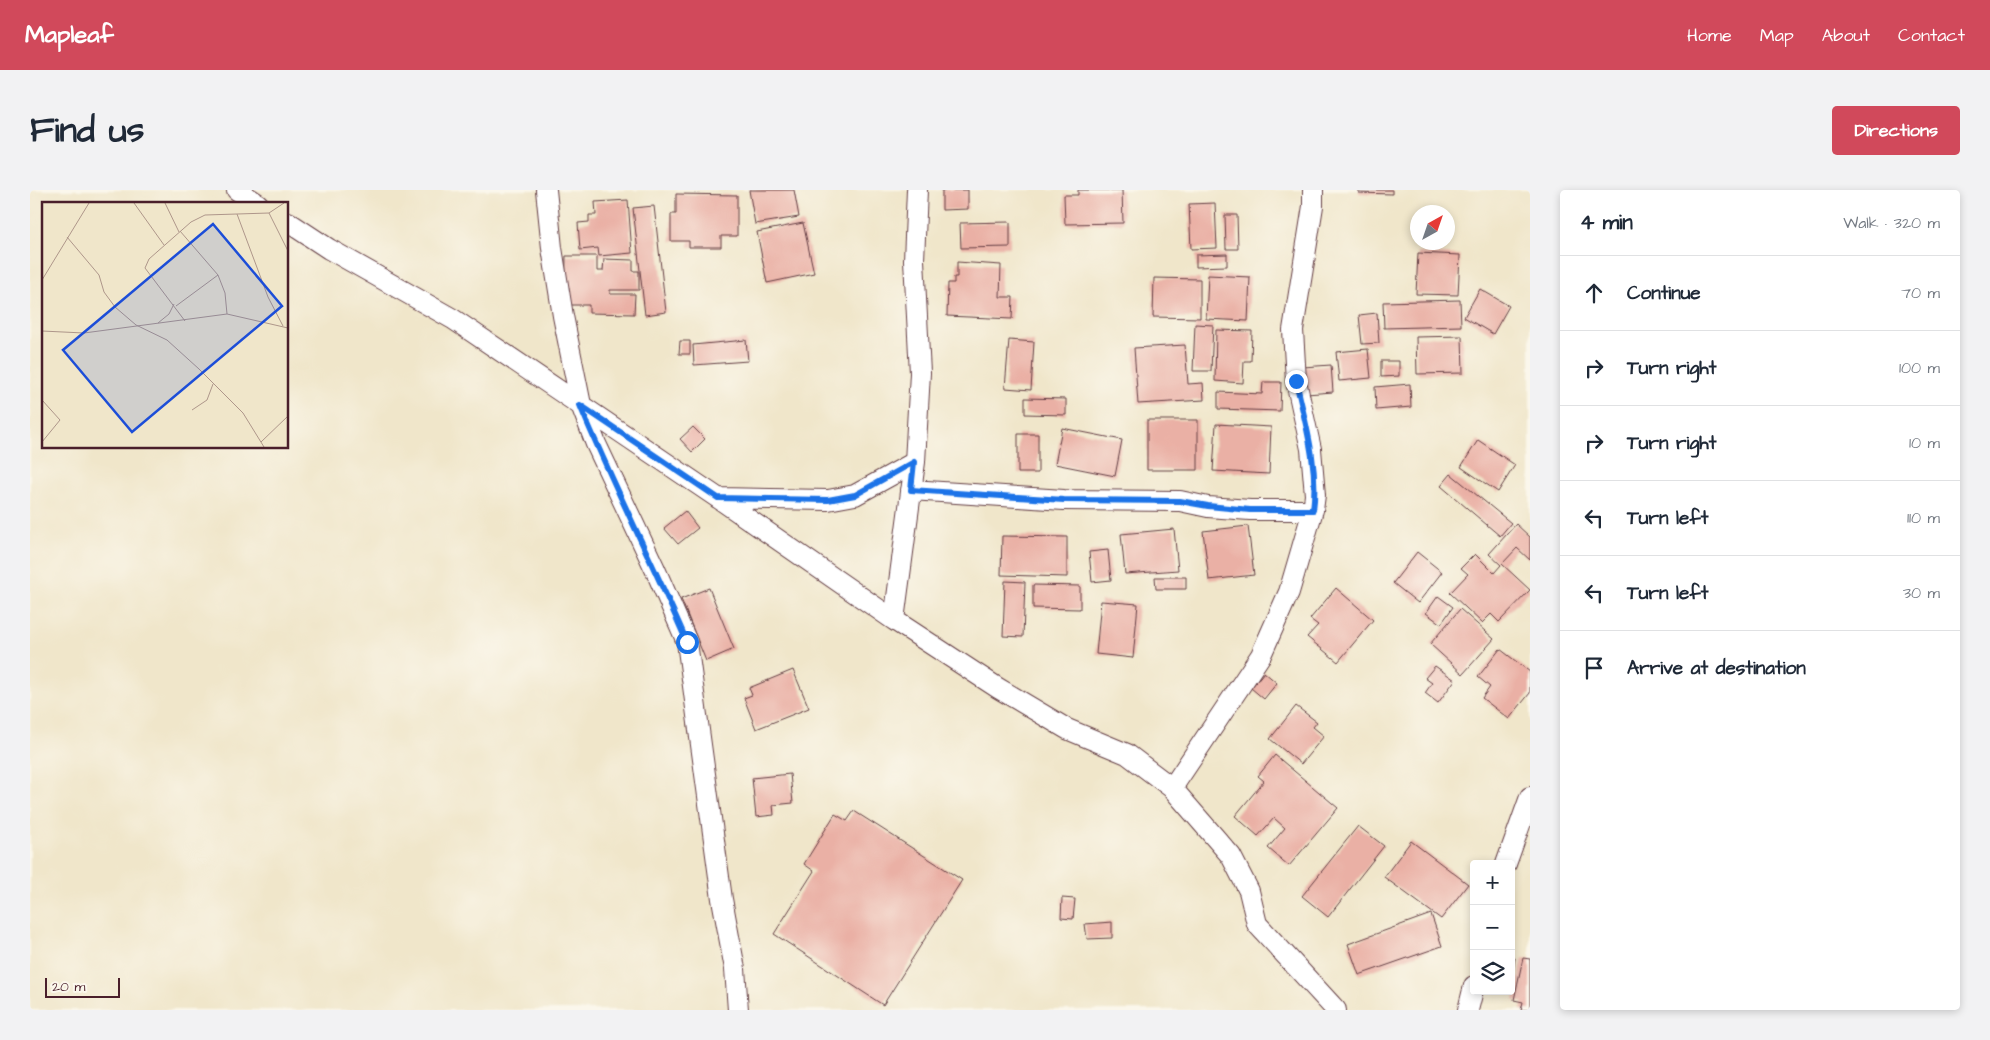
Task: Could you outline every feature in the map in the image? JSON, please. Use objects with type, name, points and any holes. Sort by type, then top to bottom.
[{"type":"street","points":[[237,190],[255,202]]},
{"type":"street","points":[[546,190],[553,258],[580,405],[687,642],[722,899],[735,968],[738,1010]]},
{"type":"street","points":[[894,620],[914,462],[920,373],[914,260],[917,190]]},
{"type":"street","points":[[1172,788],[1261,655],[1289,592],[1313,510],[1315,495],[1311,448],[1296,381],[1293,330],[1313,206],[1313,190]]},
{"type":"street","points":[[289,223],[329,249],[453,319],[718,498],[894,620],[998,688],[1067,729],[1127,754],[1172,788],[1231,856],[1249,891],[1257,924],[1336,1010]]},
{"type":"street","points":[[718,498],[828,500],[855,495],[914,462]]},
{"type":"street","points":[[911,490],[1064,500],[1180,501],[1250,510],[1313,510]]},
{"type":"street","points":[[1507,860],[1530,797]]},
{"type":"street","points":[[1468,1010],[1472,995]]},
{"type":"building","points":[[749,190],[794,190],[799,217],[755,224]]},
{"type":"building","points":[[942,190],[968,190],[968,209],[942,210]]},
{"type":"building","points":[[1078,190],[1122,190],[1123,223],[1065,224],[1064,195],[1078,195]]},
{"type":"building","points":[[1359,190],[1392,190],[1392,194],[1359,193]]},
{"type":"building","points":[[676,194],[737,195],[737,236],[721,236],[721,247],[689,247],[689,241],[671,241],[671,214],[676,214]]},
{"type":"building","points":[[628,200],[632,253],[599,256],[598,248],[580,250],[578,223],[589,222],[589,215],[596,215],[595,202]]},
{"type":"building","points":[[1215,203],[1217,248],[1191,249],[1189,204]]},
{"type":"building","points":[[654,206],[666,312],[645,315],[633,208]]},
{"type":"building","points":[[1225,215],[1237,215],[1238,249],[1226,249]]},
{"type":"building","points":[[1010,222],[1010,247],[961,248],[960,223]]},
{"type":"building","points":[[803,223],[814,273],[767,283],[757,232]]},
{"type":"building","points":[[1418,253],[1460,255],[1458,295],[1416,294]]},
{"type":"building","points":[[1227,254],[1227,266],[1196,267],[1196,255]]},
{"type":"building","points":[[566,256],[597,256],[597,271],[603,271],[604,259],[633,260],[633,271],[639,271],[639,290],[610,290],[610,294],[635,294],[634,314],[589,313],[589,305],[565,305]]},
{"type":"building","points":[[957,262],[1001,265],[1000,297],[1013,297],[1012,319],[947,316],[948,283],[954,283],[954,277],[957,277]]},
{"type":"building","points":[[1208,275],[1250,277],[1248,321],[1206,319]]},
{"type":"building","points":[[1154,278],[1200,279],[1200,318],[1153,317]]},
{"type":"building","points":[[1480,289],[1509,306],[1493,334],[1464,317]]},
{"type":"building","points":[[1460,300],[1461,326],[1384,328],[1383,302]]},
{"type":"building","points":[[1377,313],[1379,343],[1362,344],[1359,315]]},
{"type":"building","points":[[1195,324],[1213,325],[1211,371],[1193,371]]},
{"type":"building","points":[[1216,330],[1252,331],[1251,361],[1244,361],[1243,383],[1215,381]]},
{"type":"building","points":[[1462,336],[1463,373],[1417,374],[1416,337]]},
{"type":"building","points":[[746,340],[748,361],[694,365],[693,345]]},
{"type":"building","points":[[1009,340],[1034,342],[1031,390],[1005,388]]},
{"type":"building","points":[[680,341],[690,341],[690,354],[679,354]]},
{"type":"building","points":[[1185,345],[1188,384],[1203,383],[1204,400],[1138,404],[1134,348]]},
{"type":"building","points":[[1368,349],[1371,378],[1339,381],[1336,352]]},
{"type":"building","points":[[1381,361],[1399,361],[1399,376],[1381,377]]},
{"type":"building","points":[[1331,365],[1333,392],[1306,394],[1303,367]]},
{"type":"building","points":[[1263,382],[1281,382],[1280,411],[1218,409],[1218,392],[1262,394]]},
{"type":"building","points":[[1410,384],[1411,407],[1376,410],[1375,387]]},
{"type":"building","points":[[1025,398],[1066,399],[1066,415],[1025,414]]},
{"type":"building","points":[[1147,420],[1198,420],[1198,470],[1147,470]]},
{"type":"building","points":[[1216,424],[1271,427],[1269,474],[1213,471]]},
{"type":"building","points":[[693,427],[705,439],[692,452],[680,439]]},
{"type":"building","points":[[1062,428],[1122,440],[1115,476],[1055,464]]},
{"type":"building","points":[[1018,434],[1038,434],[1038,473],[1018,473]]},
{"type":"building","points":[[1478,440],[1515,465],[1498,492],[1461,467]]},
{"type":"building","points":[[1451,474],[1511,523],[1500,536],[1441,486]]},
{"type":"building","points":[[685,511],[698,528],[678,544],[664,528]]},
{"type":"building","points":[[1516,524],[1530,537],[1530,560],[1517,548],[1502,564],[1530,590],[1499,622],[1491,614],[1482,623],[1450,593],[1468,574],[1461,568],[1475,554],[1494,573],[1501,565],[1489,554]]},
{"type":"building","points":[[1248,526],[1254,575],[1209,580],[1203,531]]},
{"type":"building","points":[[1174,529],[1178,570],[1125,574],[1121,534]]},
{"type":"building","points":[[1002,536],[1067,537],[1067,577],[1001,575]]},
{"type":"building","points":[[1108,550],[1111,580],[1092,582],[1089,552]]},
{"type":"building","points":[[1417,552],[1442,572],[1418,603],[1393,583]]},
{"type":"building","points":[[1155,577],[1186,577],[1186,589],[1156,589]]},
{"type":"building","points":[[1005,581],[1025,582],[1023,637],[1003,636]]},
{"type":"building","points":[[1033,585],[1080,586],[1080,609],[1033,608]]},
{"type":"building","points":[[709,588],[734,649],[706,661],[681,599]]},
{"type":"building","points":[[1336,588],[1373,620],[1338,662],[1307,637],[1318,625],[1310,619]]},
{"type":"building","points":[[1438,596],[1453,607],[1441,624],[1426,613]]},
{"type":"building","points":[[1101,601],[1138,604],[1133,658],[1096,654]]},
{"type":"building","points":[[1460,609],[1494,639],[1463,674],[1430,644]]},
{"type":"building","points":[[1500,649],[1530,672],[1530,693],[1509,719],[1482,698],[1490,687],[1478,677]]},
{"type":"building","points":[[1435,666],[1455,680],[1438,703],[1425,693],[1432,683],[1425,678]]},
{"type":"building","points":[[793,670],[809,708],[756,729],[744,698],[752,695],[749,688]]},
{"type":"building","points":[[1264,672],[1277,683],[1264,699],[1251,688]]},
{"type":"building","points":[[1296,706],[1317,722],[1313,727],[1324,736],[1301,764],[1270,739]]},
{"type":"building","points":[[1275,755],[1338,808],[1289,866],[1268,848],[1285,828],[1274,818],[1258,836],[1235,816],[1264,781],[1258,776]]},
{"type":"building","points":[[790,774],[793,803],[773,805],[774,815],[756,817],[752,778]]},
{"type":"building","points":[[854,811],[962,880],[883,1005],[774,934],[814,871],[804,864],[835,814],[847,821]]},
{"type":"building","points":[[1358,826],[1384,846],[1328,917],[1302,896]]},
{"type":"building","points":[[1411,841],[1468,884],[1441,919],[1384,877]]},
{"type":"building","points":[[1062,898],[1075,899],[1073,919],[1061,918]]},
{"type":"building","points":[[1431,914],[1442,946],[1359,975],[1348,944]]},
{"type":"building","points":[[1112,922],[1112,938],[1087,939],[1085,924]]},
{"type":"building","points":[[1523,958],[1530,959],[1530,1010],[1521,1010],[1523,1002],[1514,1000]]},
{"type":"route","points":[[687,642],[580,405],[718,498],[828,500],[855,495],[914,462],[911,490],[1064,500],[1180,501],[1250,510],[1313,510],[1315,495],[1311,448],[1296,381]]}]
